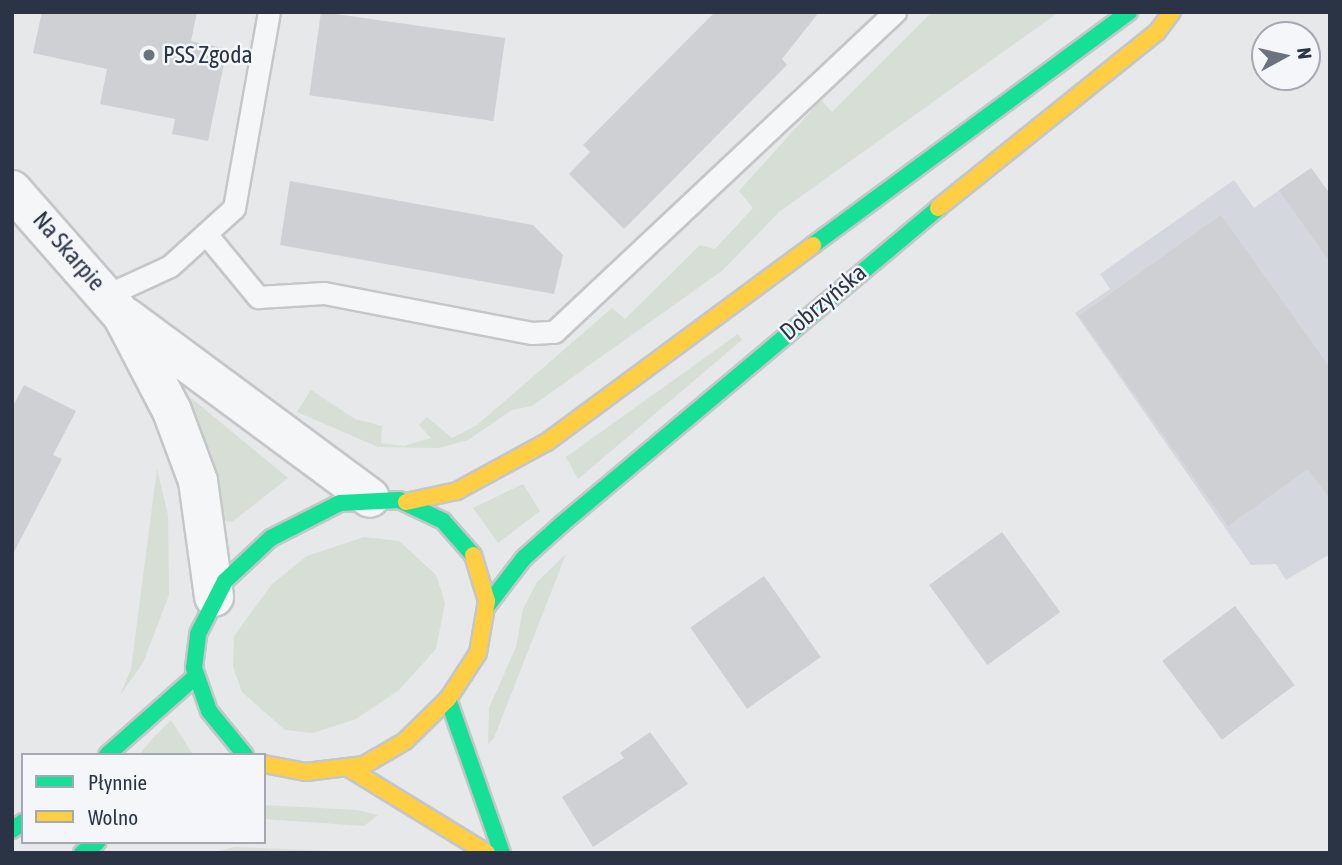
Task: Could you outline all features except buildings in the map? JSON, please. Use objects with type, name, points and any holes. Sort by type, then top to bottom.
[{"type":"main road","name":"Dobrzyńska","points":[[195,677],[194,647],[214,597],[239,565],[290,525],[388,500],[457,491],[547,442],[1129,12]]},
{"type":"main road","name":"Dobrzyńska","points":[[487,606],[524,558],[563,523],[826,298],[1157,32],[1172,12]]},
{"type":"main road","points":[[266,764],[306,772],[350,769],[396,748],[448,699],[478,653],[487,606],[480,569],[462,540],[443,521],[388,500]]},
{"type":"main road","points":[[109,753],[195,677],[218,726],[243,753]]},
{"type":"main road","points":[[448,699],[502,853]]},
{"type":"main road","points":[[350,769],[487,853]]},
{"type":"street","name":"Na Skarpie","points":[[12,190],[114,305]]},
{"type":"street","points":[[114,305],[388,500]]},
{"type":"street","points":[[114,305],[172,411],[198,481],[214,597]]},
{"type":"lane","points":[[114,305],[170,266],[234,208],[268,12]]},
{"type":"lane","points":[[206,234],[258,297],[324,293],[532,333],[554,332],[888,16]]},
{"type":"shaded area","points":[[932,12],[1059,12],[779,212],[723,270],[532,406],[512,410],[468,440],[439,448],[378,447],[297,412],[311,390],[355,419],[382,426],[381,443],[404,446],[431,438],[419,425],[427,417],[452,438],[477,425],[612,308],[625,319],[700,245],[715,249],[753,208],[739,191],[821,100],[832,112]]},
{"type":"shaded area","points":[[1311,168],[1330,194],[1330,554],[1286,580],[1276,564],[1251,565],[1075,313],[1110,289],[1100,274],[1234,180],[1254,208]]},
{"type":"shaded area","points":[[738,334],[742,340],[578,479],[566,457]]},
{"type":"shaded area","points":[[191,398],[288,478],[232,522],[222,520]]},
{"type":"shaded area","points":[[157,469],[168,515],[169,595],[143,663],[120,695],[131,669]]},
{"type":"shaded area","points":[[523,484],[540,511],[498,543],[473,508]]},
{"type":"shaded area","points":[[364,537],[399,541],[436,575],[445,603],[436,649],[399,690],[356,719],[313,733],[285,730],[242,692],[233,667],[234,636],[272,584],[307,556]]},
{"type":"shaded area","points":[[566,554],[494,738],[488,744],[489,708],[516,647],[523,609],[537,582]]},
{"type":"shaded area","points":[[171,720],[192,753],[141,753]]},
{"type":"shaded area","points":[[266,805],[357,810],[378,815],[364,826],[266,819]]},
{"type":"shaded area","points":[[235,847],[349,852],[352,853],[212,853]]},
{"type":"traffic: fast","points":[[813,245],[1129,12]]},
{"type":"traffic: fast","points":[[487,606],[524,558],[563,523],[938,208]]},
{"type":"traffic: fast","points":[[243,753],[209,711],[194,668],[198,634],[225,581],[271,538],[340,503],[399,500],[443,521],[473,555]]},
{"type":"traffic: fast","points":[[109,753],[195,677]]},
{"type":"traffic: fast","points":[[448,699],[502,853]]},
{"type":"traffic: fast","points":[[12,830],[21,823]]},
{"type":"traffic: fast","points":[[82,853],[95,844]]},
{"type":"traffic: slow","points":[[938,208],[1157,32],[1172,12]]},
{"type":"traffic: slow","points":[[406,502],[457,491],[547,442],[813,245]]},
{"type":"traffic: slow","points":[[266,764],[306,772],[364,765],[405,741],[448,699],[478,653],[487,601],[473,555]]},
{"type":"traffic: slow","points":[[350,769],[487,853]]},
{"type":"place","name":"PSS Zgoda","points":[[149,55]]}]
